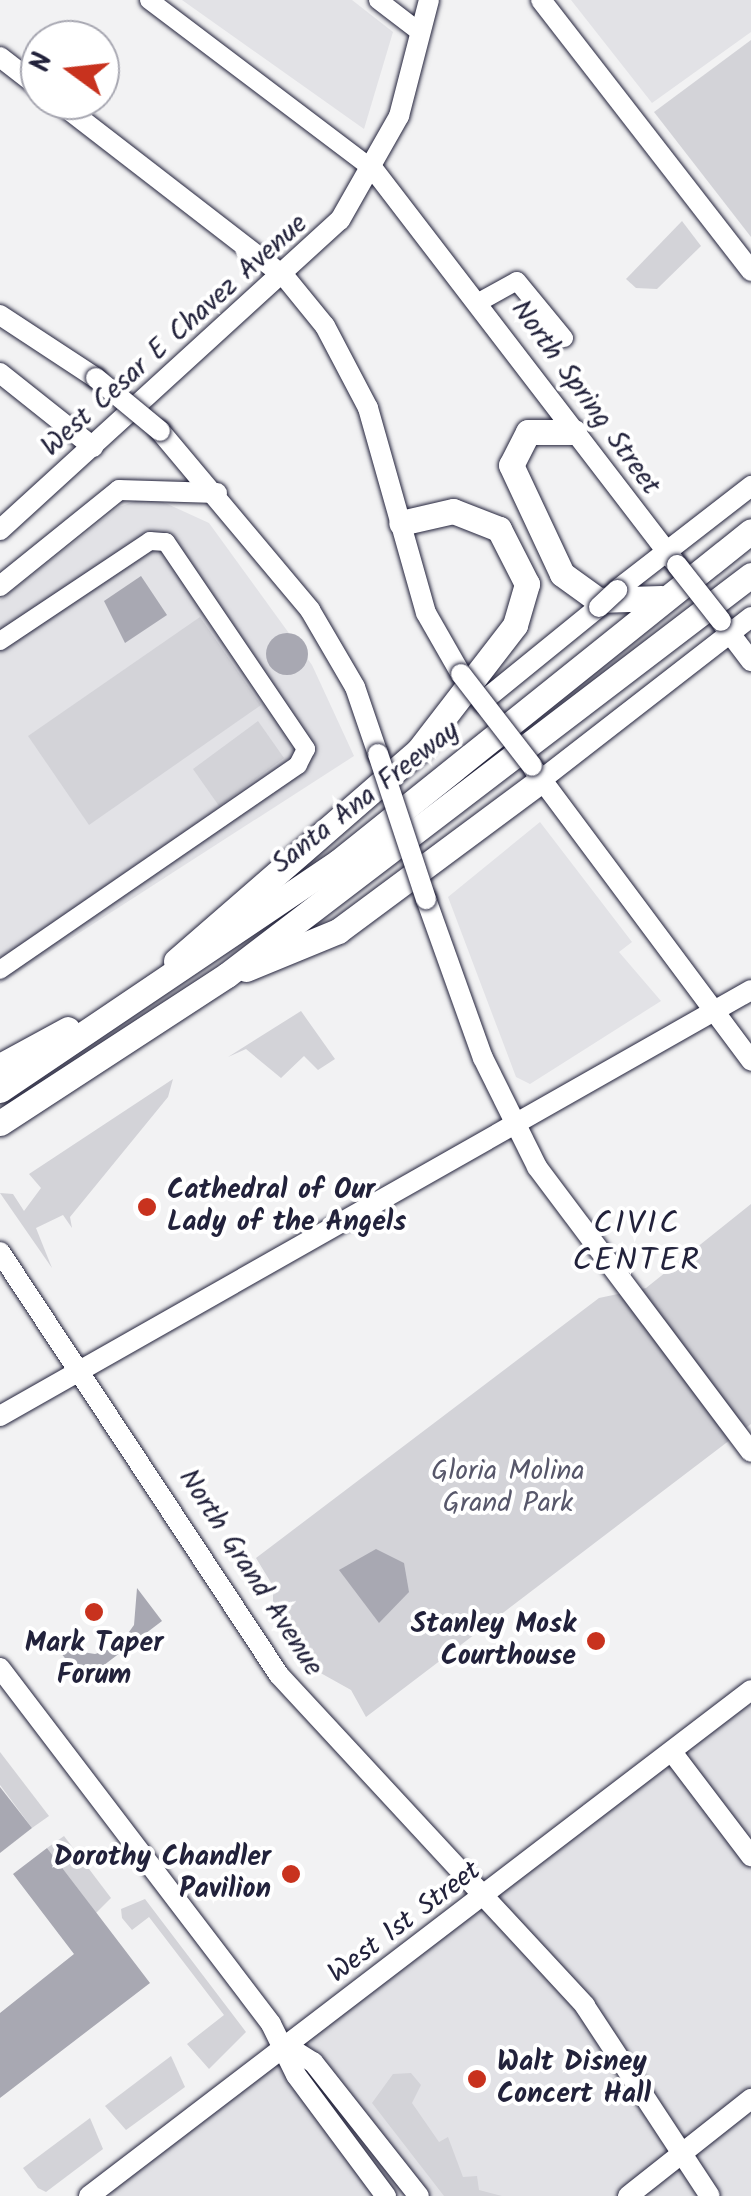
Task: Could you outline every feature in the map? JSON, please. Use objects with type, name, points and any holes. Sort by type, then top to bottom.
[{"type":"highway","points":[[574,432],[528,432],[511,464],[562,574],[598,600],[666,597]]},
{"type":"highway","points":[[157,987],[187,946],[418,751],[516,625],[527,584],[499,529],[452,512],[400,523]]},
{"type":"highway","name":"Santa Ana Freeway","points":[[0,1090],[120,1013],[338,862],[751,531]]},
{"type":"highway","name":"Santa Ana Freeway","points":[[108,1055],[227,975],[751,575]]},
{"type":"highway","points":[[227,975],[338,932],[536,774]]},
{"type":"highway","points":[[0,1066],[120,1013]]},
{"type":"highway","points":[[0,1123],[108,1055]]},
{"type":"highway","points":[[0,1142],[65,1102],[108,1055]]},
{"type":"main road","name":"West Cesar E Chavez Avenue","points":[[0,530],[285,276],[374,170],[422,33],[429,0]]},
{"type":"main road","points":[[541,0],[751,271]]},
{"type":"main road","points":[[0,57],[20,72]]},
{"type":"main road","points":[[82,120],[285,276],[354,378],[426,613],[462,674],[751,1062]]},
{"type":"main road","name":"North Spring Street","points":[[374,170],[751,661]]},
{"type":"main road","points":[[0,315],[96,378],[160,431],[217,493],[330,640],[378,754],[426,899],[512,1124],[751,1452]]},
{"type":"main road","points":[[0,373],[93,447]]},
{"type":"main road","points":[[482,702],[617,590],[672,560],[751,486]]},
{"type":"main road","points":[[0,586],[119,490],[217,493]]},
{"type":"main road","points":[[536,774],[725,627],[751,617]]},
{"type":"main road","points":[[0,1416],[751,990]]},
{"type":"main road","name":"North Grand Avenue","points":[[0,1252],[82,1368],[279,1675],[585,2006],[710,2196]]},
{"type":"main road","points":[[0,1668],[287,2046],[296,2075],[386,2196]]},
{"type":"main road","name":"West 1st Street","points":[[89,2196],[751,1690]]},
{"type":"main road","points":[[672,1752],[751,1856]]},
{"type":"main road","points":[[287,2046],[313,2062],[419,2196]]},
{"type":"main road","points":[[628,2196],[751,2098]]},
{"type":"street","points":[[149,0],[374,170]]},
{"type":"street","points":[[378,0],[422,33]]},
{"type":"street","points":[[479,302],[517,281],[564,338]]},
{"type":"street","points":[[0,641],[150,540],[166,542],[306,750],[298,764],[0,970]]},
{"type":"shaded area","points":[[182,0],[352,0],[393,32],[364,129]]},
{"type":"shaded area","points":[[571,0],[751,0],[751,32],[652,103]]},
{"type":"shaded area","points":[[150,496],[209,523],[312,665],[354,756],[0,984],[0,600],[119,507]]},
{"type":"shaded area","points":[[141,576],[167,615],[125,643],[104,601]]},
{"type":"shaded area","points":[[287,633],[302,639],[308,654],[302,669],[287,675],[272,669],[266,654],[272,639]]},
{"type":"shaded area","points":[[540,822],[632,942],[619,952],[661,1001],[530,1084],[516,1077],[448,897]]},
{"type":"shaded area","points":[[376,1549],[404,1563],[409,1592],[379,1623],[339,1570]]},
{"type":"shaded area","points":[[137,1588],[162,1621],[83,1681],[57,1648],[95,1654],[119,1646],[134,1625]]},
{"type":"shaded area","points":[[751,1703],[751,2196],[102,2196]]},
{"type":"shaded area","points":[[0,1787],[32,1828],[0,1853]]},
{"type":"shaded area","points":[[47,1848],[150,1983],[0,2098],[0,2013],[74,1954],[13,1874]]},
{"type":"green space","points":[[751,40],[751,237],[654,112]]},
{"type":"green space","points":[[682,221],[701,246],[657,289],[636,288],[626,279]]},
{"type":"green space","points":[[200,617],[261,705],[89,825],[28,736]]},
{"type":"green space","points":[[258,721],[284,758],[219,806],[193,769]]},
{"type":"green space","points":[[301,1011],[335,1059],[318,1070],[304,1056],[281,1078],[246,1049],[228,1057]]},
{"type":"green space","points":[[173,1079],[168,1097],[70,1217],[72,1228],[63,1215],[36,1228],[52,1268],[0,1193],[13,1194],[24,1211],[41,1188],[29,1174]]},
{"type":"green space","name":"Gloria Molina Grand Park","points":[[751,1204],[751,1424],[366,1717],[351,1690],[317,1671],[273,1609],[273,1586],[256,1558],[599,1298],[646,1288]]},
{"type":"green space","points":[[0,1752],[49,1816],[32,1828],[0,1785]]},
{"type":"green space","points":[[64,1836],[111,1898],[96,1913],[47,1848]]},
{"type":"green space","points":[[145,1899],[246,2032],[209,2069],[187,2044],[224,2015],[149,1917],[132,1930],[122,1918],[121,1909]]},
{"type":"green space","points":[[171,2056],[185,2087],[126,2130],[105,2106]]},
{"type":"green space","points":[[411,2073],[421,2085],[412,2103],[439,2142],[448,2137],[463,2177],[477,2176],[479,2190],[502,2196],[444,2196],[372,2103],[393,2074]]},
{"type":"green space","points":[[90,2118],[103,2149],[46,2192],[38,2188],[23,2168]]},
{"type":"place","name":"Cathedral of Our Lady of the Angels","points":[[147,1207]]},
{"type":"place","name":"Mark Taper Forum","points":[[94,1612]]},
{"type":"place","name":"Stanley Mosk Courthouse","points":[[596,1641]]},
{"type":"place","name":"Dorothy Chandler Pavilion","points":[[291,1874]]},
{"type":"place","name":"Walt Disney Concert Hall","points":[[477,2079]]},
{"type":"district","name":"CIVIC CENTER","points":[[637,1244]]}]
